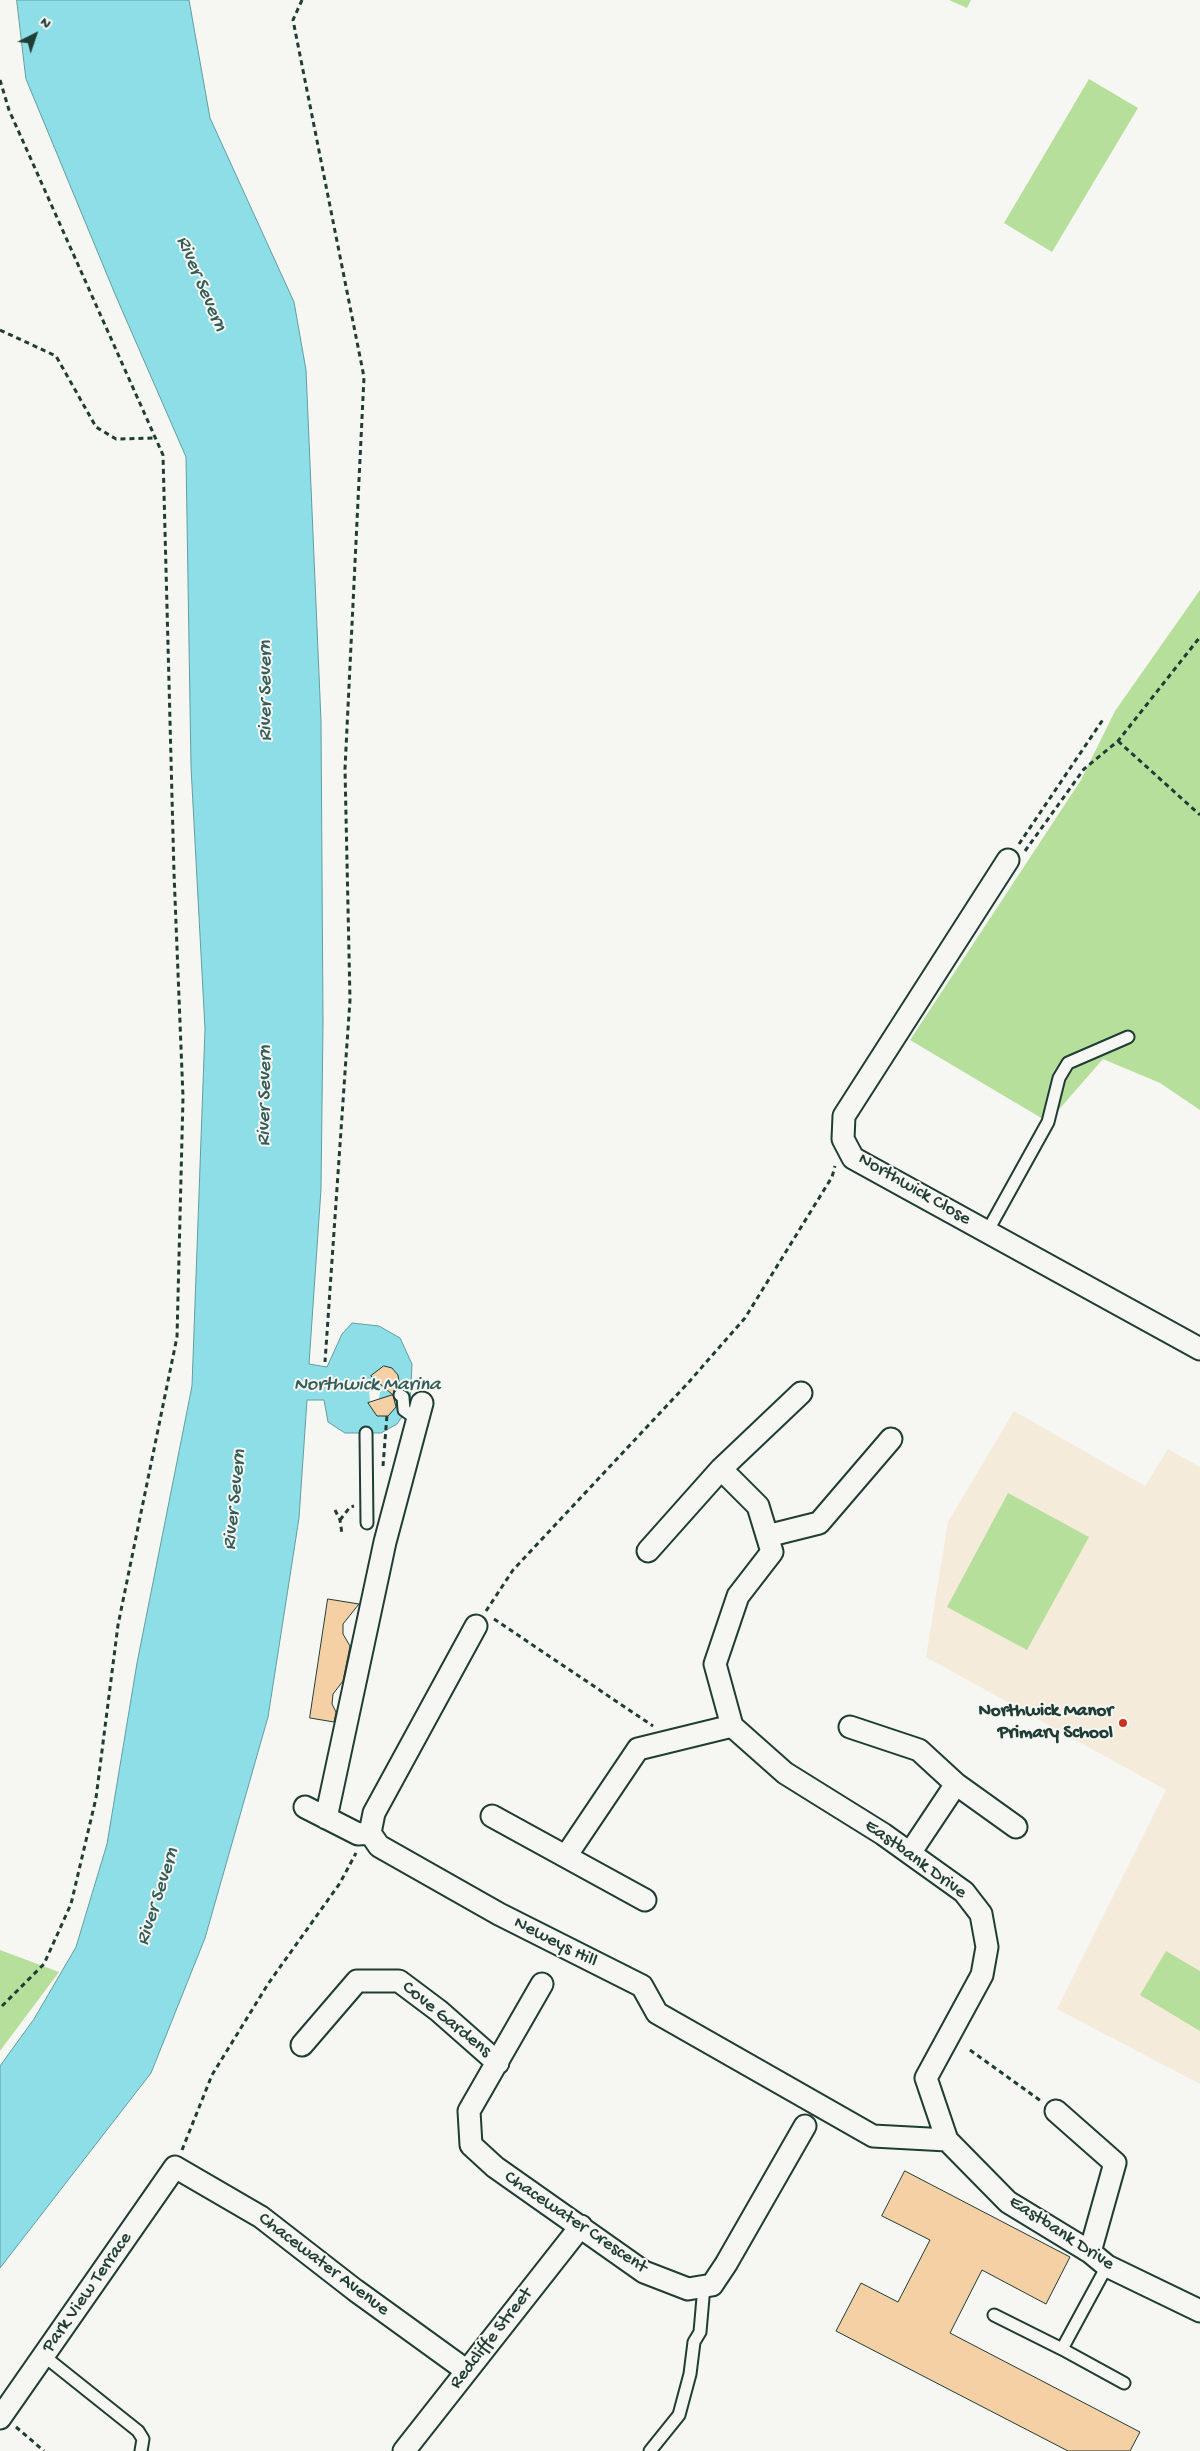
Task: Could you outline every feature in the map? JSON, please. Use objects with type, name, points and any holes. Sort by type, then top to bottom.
[{"type":"street","name":"Northwick Close","points":[[1008,860],[844,1116],[843,1139],[853,1158],[1200,1349]]},
{"type":"street","points":[[648,1551],[721,1469],[801,1393]]},
{"type":"street","points":[[326,1818],[386,1542],[420,1411]]},
{"type":"street","points":[[767,1536],[819,1523],[891,1438]]},
{"type":"street","points":[[566,1856],[638,1749],[732,1726],[715,1664],[738,1596],[772,1552],[758,1506],[721,1469]]},
{"type":"street","points":[[305,1807],[358,1834],[370,1833],[374,1813],[481,1620]]},
{"type":"street","name":"Eastbank Drive","points":[[732,1726],[784,1773],[883,1834],[964,1892],[981,1914],[987,1947],[982,1975],[926,2078],[947,2140],[1008,2202],[1090,2252],[1107,2266],[1200,2311]]},
{"type":"street","points":[[850,1727],[919,1750],[956,1784],[1016,1827]]},
{"type":"street","points":[[910,1853],[956,1784]]},
{"type":"street","points":[[492,1816],[645,1900]]},
{"type":"street","name":"Neweys Hill","points":[[370,1833],[379,1846],[499,1914],[642,1986],[656,2013],[873,2136],[947,2140]]},
{"type":"street","name":"Cove Gardens","points":[[302,2045],[357,1981],[399,1981],[439,2011],[498,2063]]},
{"type":"street","name":"Chacewater Crescent","points":[[542,1984],[498,2063],[468,2111],[471,2145],[495,2167],[644,2272],[688,2289],[704,2286]]},
{"type":"street","points":[[1056,2111],[1115,2163],[1090,2252]]},
{"type":"street","points":[[704,2286],[712,2284],[726,2264],[805,2126]]},
{"type":"street","name":"Park View Terrace","points":[[1,2417],[175,2167]]},
{"type":"street","name":"Chacewater Avenue","points":[[175,2167],[261,2217],[355,2290],[467,2371]]},
{"type":"street","name":"Redcliffe Street","points":[[404,2451],[581,2226]]},
{"type":"lane","points":[[987,1232],[1048,1122],[1059,1078],[1068,1063],[1128,1037]]},
{"type":"lane","points":[[400,1395],[403,1397],[404,1410],[420,1411]]},
{"type":"lane","points":[[366,1433],[367,1523]]},
{"type":"lane","points":[[1062,2349],[1107,2266]]},
{"type":"lane","points":[[650,2451],[679,2415],[690,2374],[694,2342],[700,2332],[704,2286]]},
{"type":"lane","points":[[994,2315],[1124,2383]]},
{"type":"lane","points":[[44,2356],[138,2431],[143,2438],[141,2451]]},
{"type":"path","points":[[302,0],[293,20],[364,377],[345,769],[350,1000],[325,1362]]},
{"type":"path","points":[[0,80],[9,110],[163,455],[174,874],[183,1097],[177,1337],[118,1625],[96,1798],[71,1904],[44,1964],[0,2008]]},
{"type":"path","points":[[0,330],[56,356],[96,427],[116,439],[155,438]]},
{"type":"path","points":[[1200,637],[1118,741],[1200,815]]},
{"type":"path","points":[[1008,860],[1104,718]]},
{"type":"path","points":[[665,1742],[656,1728],[481,1620],[513,1570],[688,1383],[745,1318],[832,1177],[843,1139]]},
{"type":"path","points":[[335,1510],[340,1520],[342,1534]]},
{"type":"path","points":[[175,2167],[212,2075],[268,1984],[340,1883],[362,1841],[370,1833]]},
{"type":"path","points":[[970,2050],[1056,2111]]},
{"type":"path","points":[[1,2417],[44,2451]]},
{"type":"shaded area","name":"Northwick Manor Primary School","points":[[1014,1411],[1145,1486],[1168,1449],[1200,1467],[1200,2084],[1057,2009],[1166,1790],[926,1657],[948,1522]]},
{"type":"green space","points":[[949,0],[971,0],[967,8]]},
{"type":"green space","points":[[1089,79],[1138,108],[1052,252],[1004,223]]},
{"type":"green space","points":[[1200,590],[1200,1110],[1160,1083],[1103,1059],[1048,1122],[910,1040],[1081,780],[1115,711]]},
{"type":"green space","points":[[1008,1493],[1089,1537],[1027,1650],[947,1607]]},
{"type":"green space","points":[[0,1950],[59,1972],[0,2051]]},
{"type":"green space","points":[[1166,1951],[1200,1971],[1200,2031],[1140,1995]]},
{"type":"water","points":[[17,0],[189,0],[210,118],[294,302],[306,370],[321,721],[323,1022],[321,1189],[309,1364],[327,1367],[342,1334],[352,1323],[379,1326],[400,1338],[412,1364],[410,1405],[397,1424],[381,1433],[345,1433],[328,1422],[324,1400],[307,1400],[299,1518],[268,1717],[205,1938],[151,2073],[0,2268],[0,2066],[34,2019],[76,1947],[107,1844],[137,1663],[192,1386],[205,1029],[191,767],[186,457],[115,294],[26,79]]},
{"type":"pier","points":[[373,1378],[380,1384],[380,1394],[378,1401],[370,1403],[369,1389]]},
{"type":"building","points":[[384,1366],[392,1368],[398,1375],[400,1388],[394,1390],[393,1395],[371,1376]]},
{"type":"building","points":[[393,1395],[396,1407],[388,1416],[377,1416],[368,1403]]},
{"type":"building","points":[[328,1599],[359,1604],[343,1624],[343,1634],[350,1646],[343,1681],[333,1694],[332,1704],[336,1712],[334,1722],[310,1718]]},
{"type":"building","points":[[905,2171],[1070,2257],[1046,2304],[982,2270],[950,2333],[1140,2432],[1130,2451],[1068,2451],[836,2331],[861,2283],[898,2302],[930,2240],[882,2216]]},
{"type":"place","name":"Northwick Manor Primary School","points":[[1123,1723]]},
{"type":"water label","name":"River Severn","points":[[200,284]]},
{"type":"water label","name":"River Severn","points":[[267,691]]},
{"type":"water label","name":"River Severn","points":[[266,1096]]},
{"type":"water label","name":"Northwick Marina","points":[[367,1386]]},
{"type":"water label","name":"River Severn","points":[[236,1500]]},
{"type":"water label","name":"River Severn","points":[[159,1897]]}]
